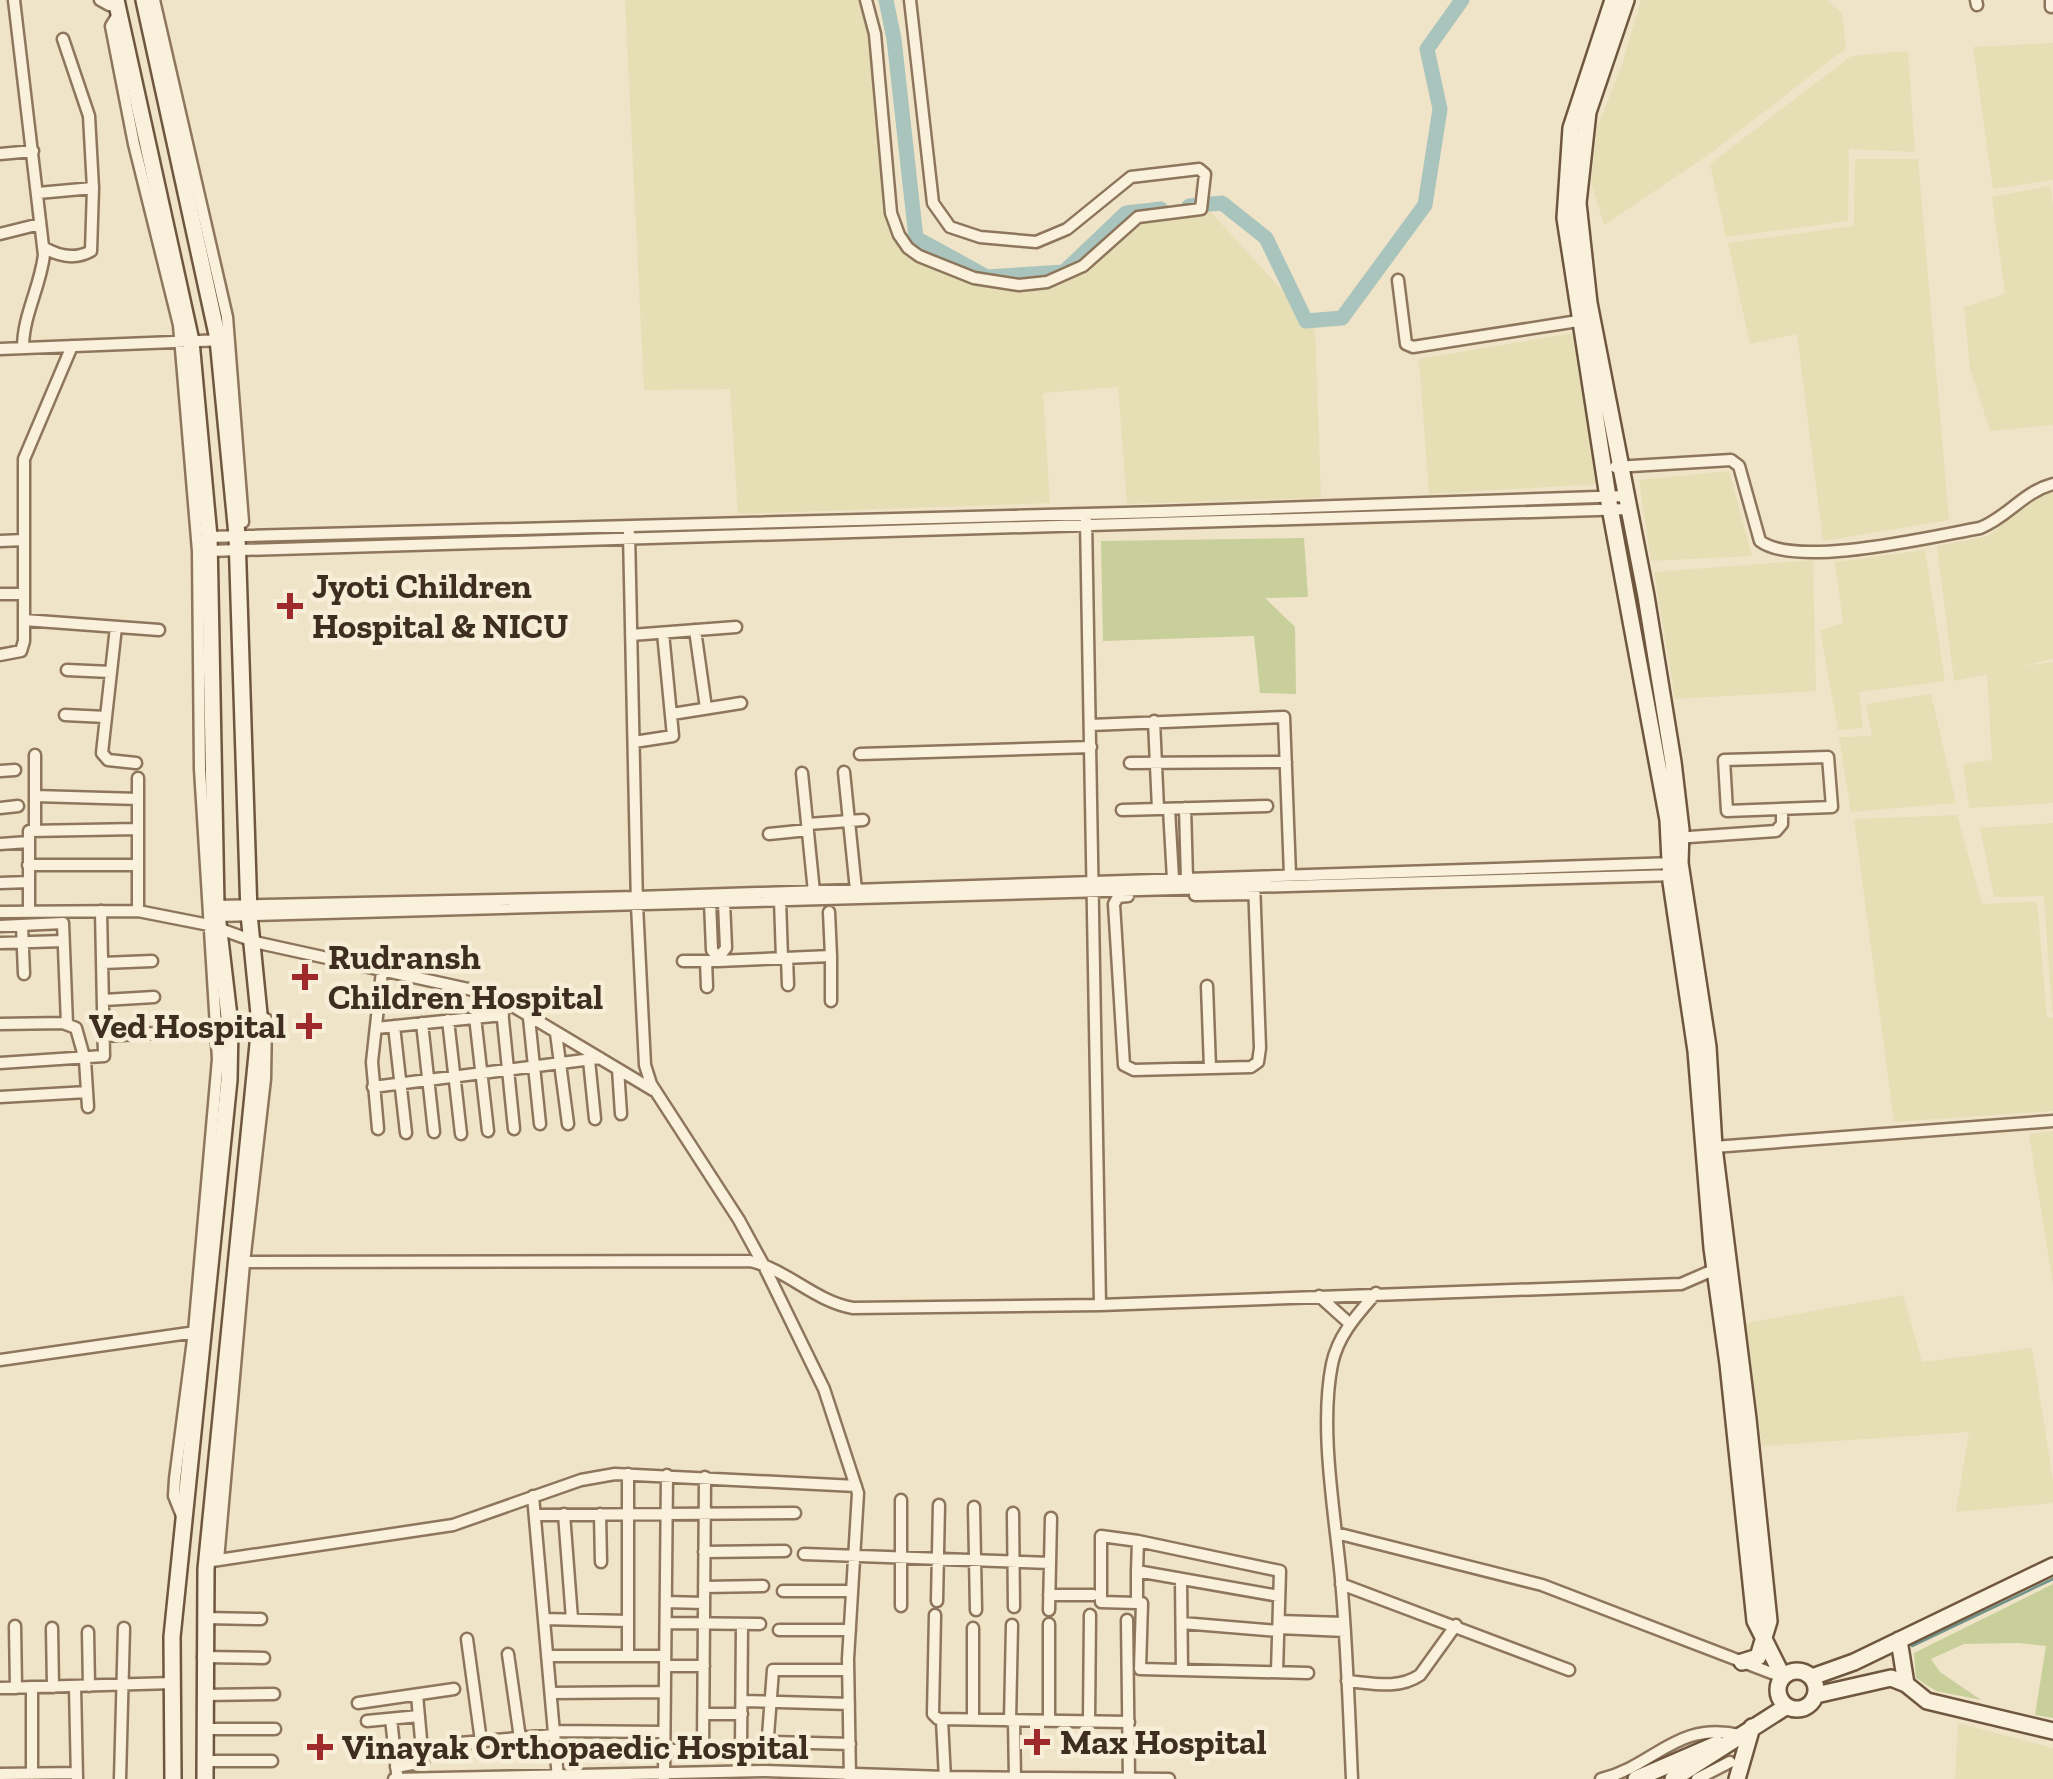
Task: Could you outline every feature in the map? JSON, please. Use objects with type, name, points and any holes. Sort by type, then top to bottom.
[{"type":"street","points":[[14,0],[44,247],[41,276],[23,328],[23,348]]},
{"type":"street","points":[[100,0],[118,6],[186,341],[209,544],[215,919]]},
{"type":"street","points":[[144,0],[224,340],[240,542],[252,910],[260,1024],[204,1618],[205,1779]]},
{"type":"street","points":[[154,0],[227,317],[224,340]]},
{"type":"street","points":[[866,0],[875,34],[891,213],[899,235],[919,256],[991,282],[1046,282],[1095,258],[1138,217],[1201,209],[1205,174],[1199,169],[1131,177],[1067,229],[1036,242],[980,238],[950,227],[933,203],[910,0]]},
{"type":"street","points":[[1614,0],[1576,108],[1571,202],[1578,321],[1609,503],[1675,838]]},
{"type":"street","points":[[1626,0],[1588,112],[1571,202],[1629,503],[1673,762],[1676,869],[1722,1266]]},
{"type":"street","points":[[44,247],[54,255],[64,256],[90,251],[90,116],[64,39]]},
{"type":"street","points":[[0,154],[32,151]]},
{"type":"street","points":[[38,193],[93,188]]},
{"type":"street","points":[[0,234],[40,224]]},
{"type":"street","points":[[1398,280],[1406,344],[1413,347],[1578,321]]},
{"type":"street","points":[[0,349],[224,340]]},
{"type":"street","points":[[172,1779],[172,1637],[198,1332],[229,1080],[230,1025],[200,769],[198,551],[186,341]]},
{"type":"street","points":[[0,655],[20,651],[24,641],[24,460],[72,346]]},
{"type":"street","points":[[1588,497],[1604,472],[1621,466],[1731,460],[1739,466],[1760,541],[1771,548],[1829,552],[1980,528],[1996,521],[2029,492],[2053,484]]},
{"type":"street","points":[[1086,520],[1588,497],[1609,503]]},
{"type":"street","points":[[209,544],[1629,503]]},
{"type":"street","points":[[1086,520],[1100,1304]]},
{"type":"street","points":[[629,532],[637,901],[645,1065],[657,1092],[764,1264],[824,1389],[856,1486],[848,1670],[850,1775]]},
{"type":"street","points":[[0,540],[24,540]]},
{"type":"street","points":[[0,594],[24,594]]},
{"type":"street","points":[[24,620],[159,630]]},
{"type":"street","points":[[116,626],[103,758],[136,763]]},
{"type":"street","points":[[631,635],[736,627]]},
{"type":"street","points":[[695,630],[706,708]]},
{"type":"street","points":[[634,742],[673,736],[663,633]]},
{"type":"street","points":[[67,670],[111,672]]},
{"type":"street","points":[[672,714],[742,703]]},
{"type":"street","points":[[65,715],[106,718]]},
{"type":"street","points":[[1091,726],[1284,717],[1290,875]]},
{"type":"street","points":[[1154,721],[1155,762],[1172,879]]},
{"type":"street","points":[[860,754],[1092,748]]},
{"type":"street","points":[[35,755],[35,830]]},
{"type":"street","points":[[1828,757],[1832,807],[1782,809],[1727,812],[1724,760],[1828,757]]},
{"type":"street","points":[[1130,763],[1286,762]]},
{"type":"street","points":[[0,771],[15,770]]},
{"type":"street","points":[[844,772],[856,890]]},
{"type":"street","points":[[802,773],[814,892]]},
{"type":"street","points":[[138,778],[138,910]]},
{"type":"street","points":[[35,796],[138,799]]},
{"type":"street","points":[[0,808],[18,806]]},
{"type":"street","points":[[1122,810],[1267,806]]},
{"type":"street","points":[[1185,808],[1187,878]]},
{"type":"street","points":[[1675,838],[1776,832],[1782,824],[1782,809]]},
{"type":"street","points":[[769,834],[863,820]]},
{"type":"street","points":[[29,910],[29,831],[138,829]]},
{"type":"street","points":[[0,844],[28,842]]},
{"type":"street","points":[[28,865],[138,865]]},
{"type":"street","points":[[1254,886],[1260,1059],[1251,1067],[1134,1070],[1124,1065],[1114,904],[1118,897],[1254,886],[1290,875],[1676,869]]},
{"type":"street","points":[[0,912],[138,910],[215,919],[252,910],[637,901],[856,890],[1254,886],[1676,869]]},
{"type":"street","points":[[1676,869],[1708,1047],[1722,1266],[1755,1621],[1783,1677],[1778,1694],[1786,1706]]},
{"type":"street","points":[[637,901],[780,900],[1095,886],[1187,878],[1254,886]]},
{"type":"street","points":[[0,883],[28,882]]},
{"type":"street","points":[[780,900],[788,985]]},
{"type":"street","points":[[707,987],[714,960],[710,902]]},
{"type":"street","points":[[714,960],[726,948],[724,902]]},
{"type":"street","points":[[0,1063],[104,1056],[101,910]]},
{"type":"street","points":[[829,912],[831,1001]]},
{"type":"street","points":[[215,919],[255,941],[501,1000],[594,1059],[657,1092]]},
{"type":"street","points":[[0,926],[63,923],[66,1024]]},
{"type":"street","points":[[22,925],[24,974]]},
{"type":"street","points":[[1096,938],[1116,938]]},
{"type":"street","points":[[0,943],[64,941]]},
{"type":"street","points":[[683,961],[831,956]]},
{"type":"street","points":[[103,963],[152,960]]},
{"type":"street","points":[[378,1129],[373,1087],[382,971]]},
{"type":"street","points":[[1206,986],[1210,1068]]},
{"type":"street","points":[[104,1000],[154,998]]},
{"type":"street","points":[[501,1000],[514,1129]]},
{"type":"street","points":[[376,1028],[502,1014]]},
{"type":"street","points":[[475,1018],[488,1131]]},
{"type":"street","points":[[529,1018],[540,1124]]},
{"type":"street","points":[[448,1020],[461,1134]]},
{"type":"street","points":[[422,1023],[434,1132]]},
{"type":"street","points":[[0,1024],[66,1024],[79,1034],[88,1107]]},
{"type":"street","points":[[394,1026],[406,1133]]},
{"type":"street","points":[[105,1036],[157,1033]]},
{"type":"street","points":[[556,1033],[568,1124]]},
{"type":"street","points":[[373,1087],[594,1059]]},
{"type":"street","points":[[594,1059],[595,1120]]},
{"type":"street","points":[[618,1069],[621,1114]]},
{"type":"street","points":[[0,1097],[87,1092]]},
{"type":"street","points":[[1714,1146],[2053,1121]]},
{"type":"street","points":[[240,1262],[736,1260],[764,1264],[816,1297],[853,1308],[1100,1304],[1680,1284],[1722,1266]]},
{"type":"street","points":[[1352,1779],[1342,1584],[1332,1509],[1329,1405],[1332,1365],[1350,1323],[1376,1294]]},
{"type":"street","points":[[1318,1296],[1350,1323]]},
{"type":"street","points":[[0,1360],[198,1332]]},
{"type":"street","points":[[212,1561],[453,1526],[581,1480],[628,1474],[856,1486]]},
{"type":"street","points":[[628,1474],[628,1656]]},
{"type":"street","points":[[664,1776],[668,1475]]},
{"type":"street","points":[[703,1750],[705,1477]]},
{"type":"street","points":[[533,1496],[558,1777]]},
{"type":"street","points":[[900,1500],[901,1606]]},
{"type":"street","points":[[937,1601],[939,1506]]},
{"type":"street","points":[[974,1507],[976,1610]]},
{"type":"street","points":[[535,1515],[795,1513]]},
{"type":"street","points":[[1014,1513],[1014,1607]]},
{"type":"street","points":[[564,1514],[572,1620]]},
{"type":"street","points":[[600,1514],[600,1562]]},
{"type":"street","points":[[1049,1610],[1051,1518]]},
{"type":"street","points":[[1336,1534],[1542,1585],[1783,1677],[1801,1671],[1812,1677],[1901,1651],[2053,1566]]},
{"type":"street","points":[[1277,1672],[1280,1571],[1101,1536],[1101,1602],[1142,1603],[1140,1669],[1308,1673]]},
{"type":"street","points":[[1137,1602],[1138,1541]]},
{"type":"street","points":[[704,1552],[785,1550]]},
{"type":"street","points":[[804,1554],[1050,1563]]},
{"type":"street","points":[[1137,1571],[1280,1596]]},
{"type":"street","points":[[1181,1580],[1182,1670]]},
{"type":"street","points":[[1342,1584],[1569,1670]]},
{"type":"street","points":[[704,1587],[763,1586]]},
{"type":"street","points":[[783,1591],[852,1592]]},
{"type":"street","points":[[1049,1596],[1093,1594]]},
{"type":"street","points":[[666,1602],[704,1602]]},
{"type":"street","points":[[1088,1721],[1090,1614]]},
{"type":"street","points":[[935,1615],[934,1714],[942,1720],[1128,1722]]},
{"type":"street","points":[[204,1618],[261,1619]]},
{"type":"street","points":[[544,1619],[628,1621]]},
{"type":"street","points":[[1127,1620],[1130,1779]]},
{"type":"street","points":[[666,1624],[760,1624]]},
{"type":"street","points":[[664,1750],[741,1748],[742,1624]]},
{"type":"street","points":[[1012,1624],[1015,1778]]},
{"type":"street","points":[[1048,1624],[1049,1721]]},
{"type":"street","points":[[1182,1624],[1344,1627]]},
{"type":"street","points":[[1348,1681],[1399,1684],[1413,1680],[1456,1625]]},
{"type":"street","points":[[15,1626],[16,1688]]},
{"type":"street","points":[[52,1628],[52,1687]]},
{"type":"street","points":[[120,1779],[124,1628]]},
{"type":"street","points":[[973,1628],[973,1719]]},
{"type":"street","points":[[778,1630],[850,1630]]},
{"type":"street","points":[[88,1632],[89,1686]]},
{"type":"street","points":[[1742,1662],[1758,1657],[1764,1636]]},
{"type":"street","points":[[467,1640],[481,1741]]},
{"type":"street","points":[[1901,1651],[1906,1684]]},
{"type":"street","points":[[508,1654],[520,1738]]},
{"type":"street","points":[[547,1656],[628,1656],[704,1666]]},
{"type":"street","points":[[203,1658],[264,1658]]},
{"type":"street","points":[[848,1670],[772,1670],[770,1740],[850,1744]]},
{"type":"street","points":[[1812,1677],[1816,1695]]},
{"type":"street","points":[[1697,1779],[1736,1752],[1786,1706],[1804,1708],[1816,1695],[1884,1678],[1906,1684],[1926,1701],[2053,1730]]},
{"type":"street","points":[[0,1688],[173,1683]]},
{"type":"street","points":[[0,1774],[76,1776],[76,1686]]},
{"type":"street","points":[[32,1687],[32,1774]]},
{"type":"street","points":[[358,1703],[454,1690]]},
{"type":"street","points":[[550,1693],[665,1692]]},
{"type":"street","points":[[204,1695],[274,1694]]},
{"type":"street","points":[[396,1775],[424,1762],[416,1694]]},
{"type":"street","points":[[703,1714],[769,1702],[849,1704]]},
{"type":"street","points":[[367,1721],[419,1716]]},
{"type":"street","points":[[391,1719],[396,1775]]},
{"type":"street","points":[[942,1720],[945,1778]]},
{"type":"street","points":[[204,1729],[275,1729]]},
{"type":"street","points":[[1601,1779],[1696,1732],[1718,1730],[1736,1752]]},
{"type":"street","points":[[460,1743],[554,1733],[664,1732]]},
{"type":"street","points":[[1636,1779],[1693,1752],[1736,1752]]},
{"type":"street","points":[[1673,1779],[1736,1752]]},
{"type":"street","points":[[205,1761],[272,1761]]},
{"type":"street","points":[[396,1775],[1169,1779]]},
{"type":"shaded area","points":[[625,0],[860,0],[872,13],[886,213],[897,238],[917,258],[937,269],[1008,288],[1085,269],[1140,220],[1200,213],[1207,208],[1315,326],[1321,498],[1127,504],[1118,387],[1043,393],[1050,503],[738,514],[730,389],[644,390]]},
{"type":"shaded area","points":[[1641,0],[1827,0],[1842,13],[1846,48],[1711,153],[1604,225],[1591,182],[1597,128],[1622,65]]},
{"type":"shaded area","points":[[2053,43],[2053,180],[1993,189],[1973,47]]},
{"type":"shaded area","points":[[1908,51],[1915,152],[1849,149],[1848,221],[1726,237],[1710,164],[1851,56]]},
{"type":"shaded area","points":[[1855,159],[1918,159],[1949,520],[1823,541],[1797,334],[1750,344],[1728,243],[1854,226]]},
{"type":"shaded area","points":[[2050,186],[2053,425],[1990,431],[1970,368],[1964,307],[2005,294],[1992,197]]},
{"type":"shaded area","points":[[1573,333],[1600,484],[1429,494],[1419,359]]},
{"type":"shaded area","points":[[1729,471],[1752,556],[1651,561],[1639,480]]},
{"type":"shaded area","points":[[2053,491],[2053,659],[2024,666],[2053,662],[2053,803],[1969,808],[1963,764],[1992,760],[1987,674],[1954,681],[1937,546],[1988,536],[2038,495]]},
{"type":"shaded area","points":[[1925,550],[1945,681],[1859,692],[1863,728],[1838,730],[1820,630],[1843,623],[1835,562]]},
{"type":"shaded area","points":[[1813,560],[1816,691],[1675,699],[1654,572]]},
{"type":"shaded area","points":[[1931,694],[1956,803],[1851,812],[1839,737],[1872,736],[1866,704]]},
{"type":"shaded area","points":[[1957,815],[1982,904],[2037,902],[2047,1017],[2053,1018],[2053,1111],[1894,1122],[1854,819]]},
{"type":"shaded area","points":[[2053,823],[2052,1012],[2044,896],[1994,897],[1980,828]]},
{"type":"shaded area","points":[[2053,1131],[2053,1285],[2029,1134]]},
{"type":"shaded area","points":[[1903,1295],[1922,1362],[2032,1348],[2053,1480],[2053,1503],[1956,1512],[1969,1432],[1762,1446],[1746,1323]]},
{"type":"shaded area","points":[[1958,1723],[2053,1748],[2053,1779],[1955,1779]]},
{"type":"green space","points":[[1304,538],[1308,597],[1265,598],[1295,627],[1296,694],[1260,693],[1254,636],[1103,641],[1101,541]]},
{"type":"green space","points":[[2053,1584],[2053,1718],[2035,1715],[2046,1646],[1964,1644],[1931,1659],[1940,1672],[1981,1700],[1936,1691],[1916,1678],[1914,1653]]},
{"type":"waterway","points":[[886,0],[894,39],[916,238],[987,277],[1064,272],[1126,213],[1161,209]]},
{"type":"waterway","points":[[1189,206],[1222,203],[1266,238],[1306,321],[1342,318],[1425,205],[1440,109],[1427,49],[1462,0]]},
{"type":"waterway","points":[[1912,1646],[2053,1579]]},
{"type":"place","name":"Jyoti Children Hospital & NICU","points":[[290,606]]},
{"type":"place","name":"Rudransh Children Hospital","points":[[305,977]]},
{"type":"place","name":"Ved Hospital","points":[[309,1026]]},
{"type":"place","name":"Max Hospital","points":[[1037,1742]]},
{"type":"place","name":"Vinayak Orthopaedic Hospital","points":[[320,1747]]}]
